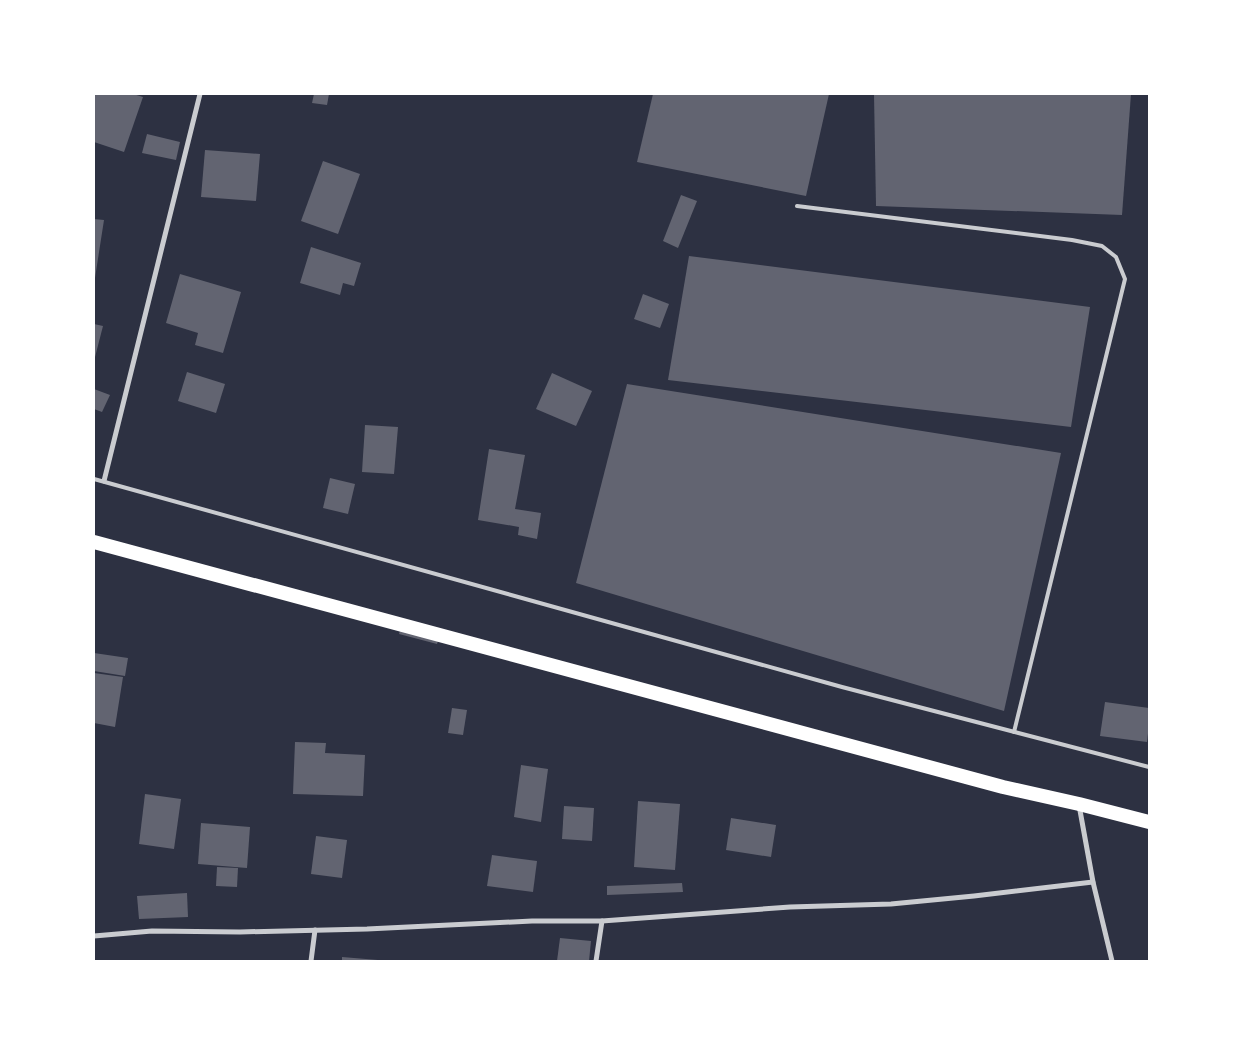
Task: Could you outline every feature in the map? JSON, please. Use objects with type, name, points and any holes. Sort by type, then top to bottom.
[{"type":"highway","points":[[94,542],[1003,788],[1079,804],[1149,822]]},
{"type":"street","points":[[104,481],[200,94]]},
{"type":"street","points":[[1079,804],[1093,882],[1112,961]]},
{"type":"street","points":[[94,936],[152,931],[240,932],[367,929],[532,920],[602,921],[790,907],[891,904],[1093,882]]},
{"type":"street","points":[[596,961],[602,921]]},
{"type":"street","points":[[311,961],[314,930]]},
{"type":"lane","points":[[797,206],[1072,240],[1102,246],[1116,257],[1119,264],[1125,279],[1014,732]]},
{"type":"lane","points":[[94,478],[832,684],[1149,767]]},
{"type":"building","points":[[94,94],[133,94],[143,97],[124,152],[94,142]]},
{"type":"building","points":[[314,94],[329,94],[327,105],[312,103]]},
{"type":"building","points":[[653,94],[829,94],[806,196],[637,162]]},
{"type":"building","points":[[874,94],[1131,94],[1122,215],[876,206]]},
{"type":"building","points":[[147,134],[180,142],[176,160],[142,153]]},
{"type":"building","points":[[205,150],[260,154],[256,201],[201,197]]},
{"type":"building","points":[[323,161],[360,174],[338,234],[301,221]]},
{"type":"building","points":[[681,195],[697,201],[678,248],[663,241]]},
{"type":"building","points":[[94,219],[104,220],[95,278],[94,278]]},
{"type":"building","points":[[311,247],[361,263],[354,286],[343,283],[340,295],[300,283]]},
{"type":"building","points":[[689,256],[1090,307],[1071,427],[668,380]]},
{"type":"building","points":[[180,274],[241,292],[223,353],[195,345],[198,333],[166,323]]},
{"type":"building","points":[[643,294],[669,304],[660,328],[634,319]]},
{"type":"building","points":[[94,324],[103,326],[94,361]]},
{"type":"building","points":[[187,372],[225,384],[216,413],[178,401]]},
{"type":"building","points":[[552,373],[592,391],[576,426],[536,409]]},
{"type":"building","points":[[627,384],[1061,453],[1004,711],[576,583]]},
{"type":"building","points":[[94,389],[110,395],[102,412],[94,409]]},
{"type":"building","points":[[365,425],[398,427],[394,474],[362,472]]},
{"type":"building","points":[[489,449],[525,455],[515,509],[541,513],[537,539],[518,535],[519,527],[478,520]]},
{"type":"building","points":[[330,478],[355,484],[348,514],[323,508]]},
{"type":"building","points":[[401,627],[439,638],[437,644],[399,634]]},
{"type":"building","points":[[94,653],[128,658],[125,676],[94,671]]},
{"type":"building","points":[[94,673],[123,677],[115,727],[94,723]]},
{"type":"building","points":[[1105,702],[1149,708],[1147,742],[1100,736]]},
{"type":"building","points":[[452,708],[467,710],[463,735],[448,733]]},
{"type":"building","points":[[295,742],[326,743],[325,753],[365,755],[363,796],[293,794]]},
{"type":"building","points":[[521,765],[548,769],[541,822],[514,817]]},
{"type":"building","points":[[145,794],[181,799],[174,849],[139,844]]},
{"type":"building","points":[[638,801],[680,804],[675,870],[634,867]]},
{"type":"building","points":[[564,806],[594,808],[592,841],[562,839]]},
{"type":"building","points":[[731,818],[776,825],[771,857],[726,850]]},
{"type":"building","points":[[201,823],[250,827],[247,868],[198,864]]},
{"type":"building","points":[[316,836],[347,840],[342,878],[311,874]]},
{"type":"building","points":[[492,855],[537,861],[533,892],[487,886]]},
{"type":"building","points":[[217,867],[238,868],[237,887],[216,886]]},
{"type":"building","points":[[682,883],[683,892],[607,895],[607,886]]},
{"type":"building","points":[[187,893],[188,917],[139,919],[137,896]]},
{"type":"building","points":[[560,938],[591,941],[589,961],[557,961]]},
{"type":"building","points":[[342,957],[378,960],[378,961],[342,961]]}]
